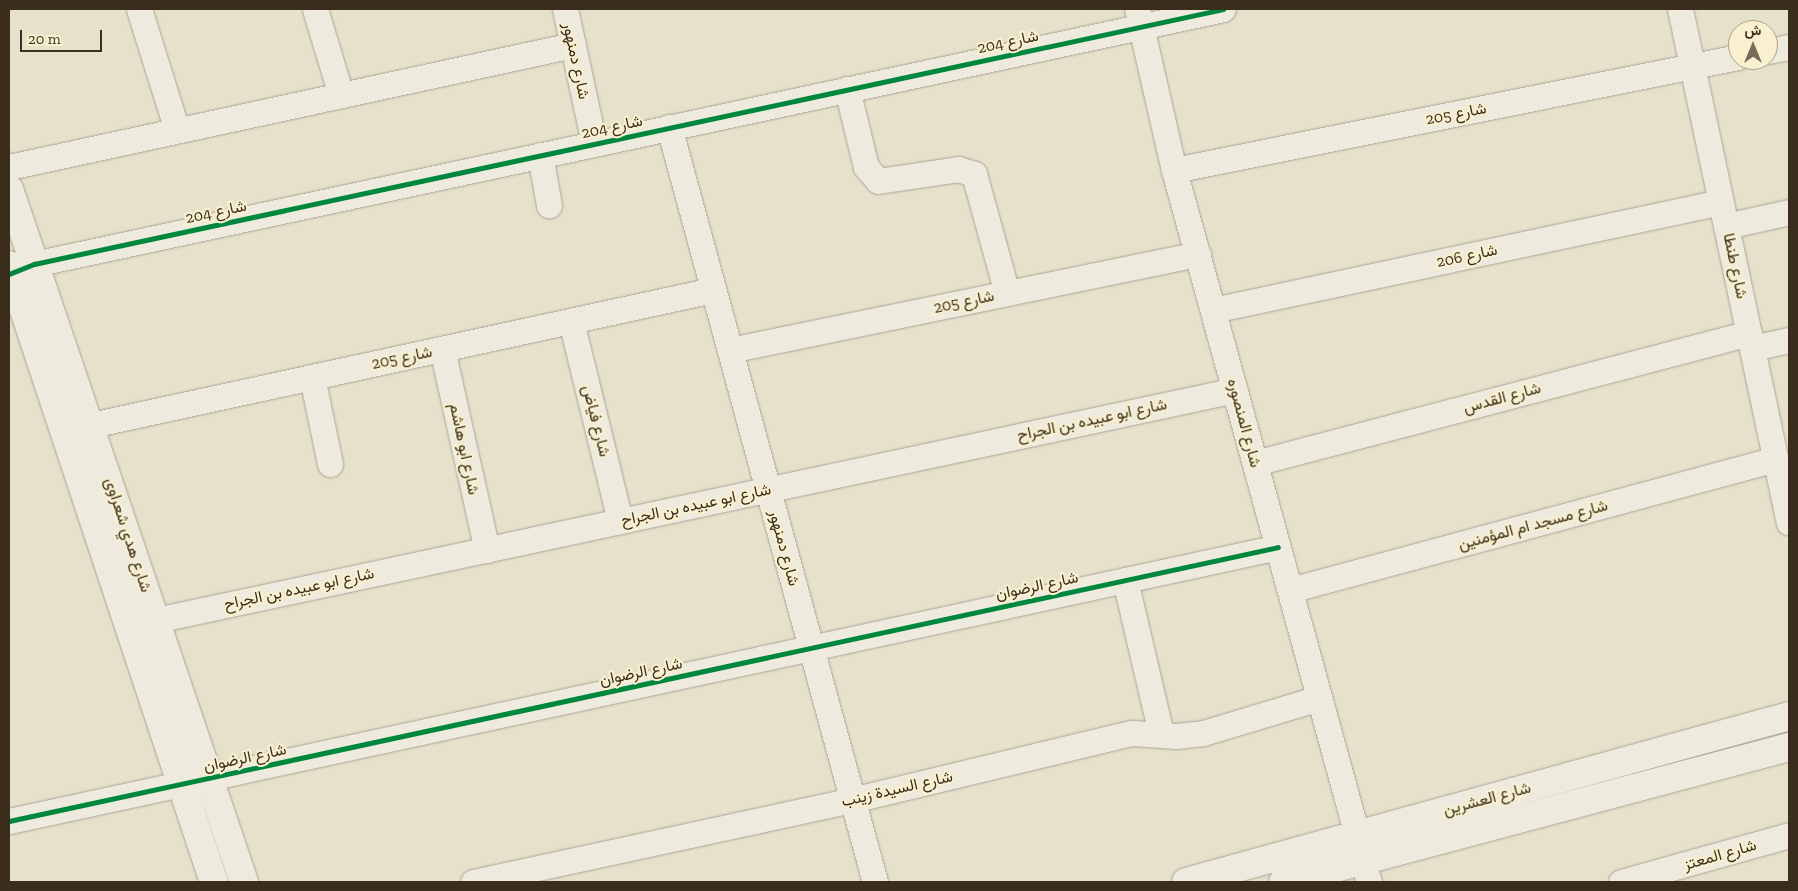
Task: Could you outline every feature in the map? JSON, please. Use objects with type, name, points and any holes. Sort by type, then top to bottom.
[{"type":"street","points":[[139,9],[177,130]]},
{"type":"street","points":[[315,9],[341,95]]},
{"type":"street","name":"شارع دمنهور","points":[[565,9],[594,143]]},
{"type":"street","name":"شارع 204","points":[[16,269],[847,89],[1138,18],[1223,9]]},
{"type":"street","name":"شارع طنطا","points":[[1680,9],[1789,523]]},
{"type":"street","name":"شارع المنصوره","points":[[1138,18],[1174,170],[1363,859]]},
{"type":"street","points":[[9,167],[573,45]]},
{"type":"street","name":"شارع 205","points":[[1174,170],[1728,59]]},
{"type":"street","points":[[847,89],[866,167],[878,182],[958,169],[974,174],[1007,293]]},
{"type":"street","name":"شارع دمنهور","points":[[669,127],[875,882]]},
{"type":"street","points":[[540,155],[549,205]]},
{"type":"street","name":"شارع هدي شعراوى","points":[[9,189],[16,269],[180,784],[214,882]]},
{"type":"street","name":"شارع 206","points":[[1213,310],[1724,214],[1789,212]]},
{"type":"street","name":"شارع 205","points":[[730,350],[1198,254]]},
{"type":"street","name":"شارع هدي شعراوى","points":[[16,269],[91,425],[244,882]]},
{"type":"street","name":"شارع 205","points":[[91,425],[714,290]]},
{"type":"street","name":"شارع فياض","points":[[571,321],[620,521]]},
{"type":"street","name":"شارع القدس","points":[[1255,463],[1750,340],[1789,340]]},
{"type":"street","name":"شارع ابو هاشم","points":[[442,349],[487,550]]},
{"type":"street","points":[[312,377],[330,464]]},
{"type":"street","name":"شارع ابو عبيده بن الجراح","points":[[156,620],[1235,390]]},
{"type":"street","name":"شارع مسجد ام المؤمنين","points":[[1290,590],[1776,459]]},
{"type":"street","name":"شارع الرضوان","points":[[9,821],[1278,547]]},
{"type":"street","points":[[1125,580],[1161,734]]},
{"type":"street","name":"شارع السيدة زينب","points":[[473,882],[852,800],[1132,733],[1203,733],[1319,698]]},
{"type":"street","name":"شارع العشرين","points":[[1186,882],[1363,859],[1789,716]]},
{"type":"street","name":"شارع العشرين","points":[[1283,882],[1363,859],[1789,747]]},
{"type":"street","name":"شارع المعتز","points":[[1621,882],[1789,835]]},
{"type":"cycle path","points":[[9,274],[34,264],[1223,9]]},
{"type":"cycle path","points":[[9,821],[1278,547]]}]
